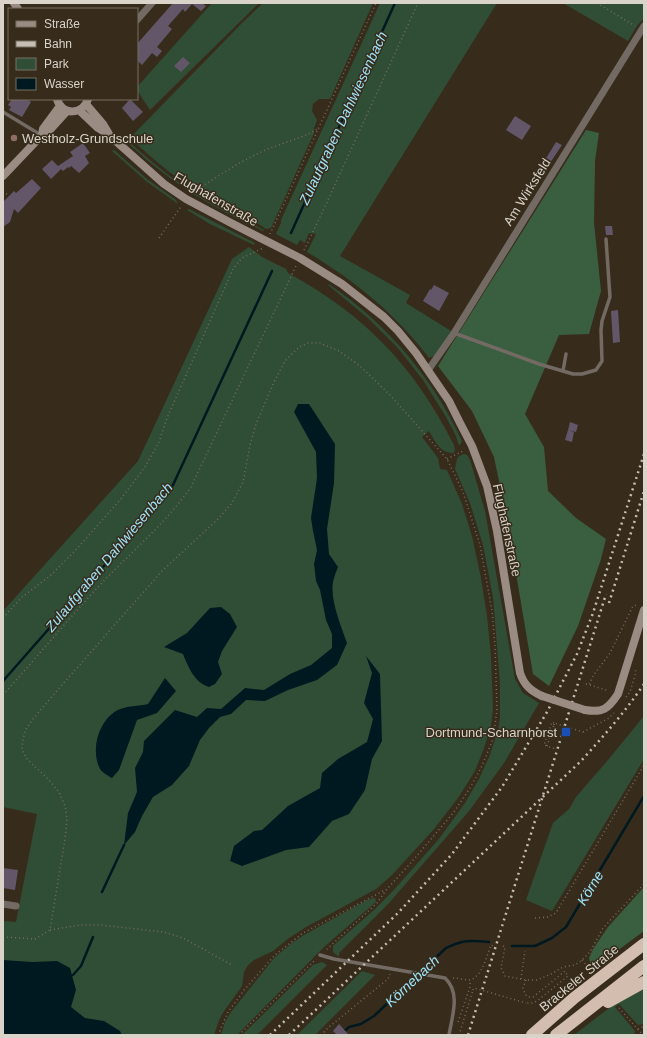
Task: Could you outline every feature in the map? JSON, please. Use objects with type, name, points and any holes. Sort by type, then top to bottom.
[{"type":"highway","name":"Brackeler Straße","points":[[532,1035],[574,998],[644,944]]},
{"type":"highway","points":[[560,1032],[644,966]]},
{"type":"highway","points":[[560,1032],[644,982]]},
{"type":"main road","name":"Flughafenstraße","points":[[109,134],[98,128],[79,110],[87,101],[109,134],[164,184],[186,199],[300,258],[342,284],[368,303],[398,331],[428,369],[449,401],[472,446],[487,486],[497,531],[520,673],[527,687],[533,692],[542,696],[585,710],[597,712],[604,710],[612,704],[618,694],[641,607]]},
{"type":"main road","points":[[42,135],[43,129],[58,102],[67,111],[74,112],[79,110]]},
{"type":"main road","points":[[3,176],[67,111]]},
{"type":"street","points":[[138,19],[152,3]]},
{"type":"street","name":"Am Wirksfeld","points":[[428,369],[454,333],[643,28]]},
{"type":"street","points":[[3,904],[16,906]]},
{"type":"lane","points":[[3,112],[42,135]]},
{"type":"lane","points":[[454,333],[539,364],[574,374],[582,374],[596,370],[602,361],[602,321],[610,297],[606,239]]},
{"type":"lane","points":[[563,371],[566,354]]},
{"type":"lane","points":[[320,955],[392,970],[445,978],[451,983],[454,993],[453,1014],[449,1035]]},
{"type":"path","points":[[270,235],[376,3]]},
{"type":"path","points":[[3,695],[98,588],[184,498],[191,487],[322,213],[418,3]]},
{"type":"path","points":[[597,3],[643,28]]},
{"type":"path","points":[[194,191],[225,171],[259,153],[299,139],[320,127]]},
{"type":"path","points":[[3,191],[9,196]]},
{"type":"path","points":[[159,238],[186,199]]},
{"type":"path","points":[[3,618],[22,596],[50,576],[74,552],[120,500],[145,467],[159,442],[167,418],[233,269],[242,258],[263,247]]},
{"type":"path","points":[[50,930],[67,819],[65,806],[59,792],[27,759],[22,750],[26,729],[46,703],[162,571],[218,519],[232,503],[243,482],[250,445],[264,403],[281,368],[291,353],[308,343],[320,343],[339,351],[360,366],[390,395],[447,459],[463,492],[480,545],[492,611],[498,710],[493,739],[482,766],[470,788],[435,836],[387,889],[377,903],[320,955],[239,1035]]},
{"type":"path","points":[[447,459],[472,446]]},
{"type":"path","points":[[589,685],[593,676],[610,653],[633,606],[641,607]]},
{"type":"path","points":[[586,684],[608,691]]},
{"type":"path","points":[[555,749],[544,745],[552,722],[554,724],[583,732],[599,724]]},
{"type":"path","points":[[547,746],[554,724]]},
{"type":"path","points":[[535,918],[548,917],[556,913],[644,765]]},
{"type":"path","points":[[503,946],[505,947],[501,968],[505,976],[526,980],[537,980],[563,967],[575,965],[590,952],[604,928],[644,884]]},
{"type":"path","points":[[218,1035],[228,1012],[245,989],[275,955],[303,933],[387,889]]},
{"type":"path","points":[[3,937],[35,939],[50,930],[80,925],[100,925],[164,932],[183,938],[232,965]]},
{"type":"path","points":[[445,978],[470,980],[479,973],[491,945],[493,946]]},
{"type":"path","points":[[520,979],[524,951]]},
{"type":"path","points":[[582,960],[590,970]]},
{"type":"path","points":[[321,1035],[388,979],[392,970]]},
{"type":"path","points":[[459,1035],[474,988],[526,1003],[532,1003],[537,1001],[568,976],[565,972],[533,997],[528,997],[525,994],[523,988],[526,980]]},
{"type":"path","points":[[461,1013],[470,987],[470,980]]},
{"type":"path","points":[[617,1006],[643,1035]]},
{"type":"path","points":[[638,1029],[644,1026]]},
{"type":"green space","points":[[212,3],[258,4],[150,110],[138,92],[138,86]]},
{"type":"green space","points":[[263,3],[373,3],[330,99],[319,99],[313,104],[312,111],[317,120],[314,133],[271,228],[266,229],[211,200],[189,186],[130,138]]},
{"type":"green space","points":[[380,3],[497,3],[340,256],[410,295],[406,303],[451,331],[434,356],[429,358],[403,327],[373,299],[358,286],[307,252],[316,234],[309,233],[305,243],[300,240],[297,245],[276,234]]},
{"type":"green space","points":[[563,3],[644,3],[644,18],[628,41]]},
{"type":"green space","points":[[586,130],[599,133],[595,161],[594,223],[601,291],[589,334],[559,335],[525,414],[544,447],[548,491],[576,518],[606,539],[601,559],[578,626],[549,686],[533,674],[506,514],[494,457],[472,411],[438,366]]},
{"type":"green space","points":[[126,139],[157,166],[191,191],[220,208],[264,230],[263,231],[244,222],[190,192],[157,168],[125,140]]},
{"type":"green space","points":[[114,150],[147,179],[176,200],[178,204],[146,181],[112,151]]},
{"type":"green space","points":[[189,209],[255,243],[254,245],[210,224],[187,210]]},
{"type":"green space","points":[[249,247],[262,257],[286,269],[288,273],[316,289],[341,306],[385,345],[422,391],[439,417],[454,445],[455,451],[453,453],[448,452],[438,446],[429,431],[422,437],[438,458],[440,469],[447,470],[462,504],[472,536],[487,616],[491,657],[493,709],[491,726],[475,771],[458,798],[434,829],[392,875],[376,889],[306,927],[273,951],[254,960],[248,965],[244,972],[242,986],[222,1014],[214,1035],[3,1035],[3,921],[16,922],[37,814],[3,807],[3,611],[138,461],[232,259]]},
{"type":"green space","points":[[328,285],[351,300],[371,317],[423,374],[462,441],[460,445],[446,417],[423,380],[397,347],[369,319]]},
{"type":"green space","points":[[464,454],[467,455],[470,460],[485,511],[515,679],[523,693],[539,703],[504,763],[469,811],[389,903],[339,953],[339,957],[333,952],[333,946],[392,892],[439,839],[465,803],[479,779],[490,755],[498,730],[500,718],[500,683],[493,597],[483,545],[470,503],[455,469],[457,459],[459,456]]},
{"type":"green space","points":[[644,716],[644,759],[552,911],[526,900],[553,823],[569,809],[576,797]]},
{"type":"green space","points":[[644,887],[644,931],[594,968],[589,958],[593,949],[608,927]]},
{"type":"green space","points":[[375,898],[376,902],[325,946],[237,1035],[221,1035],[225,1022],[231,1012],[275,957],[304,935],[367,900]]},
{"type":"green space","points":[[322,962],[327,965],[257,1035],[242,1035],[313,965]]},
{"type":"green space","points":[[362,971],[375,975],[315,1035],[297,1035]]},
{"type":"green space","points":[[644,986],[644,1024],[638,1025],[619,1004],[615,1007],[635,1031],[634,1035],[574,1035],[613,1005]]},
{"type":"water","points":[[298,404],[309,404],[335,444],[334,483],[327,529],[329,554],[338,567],[333,582],[333,597],[347,643],[337,665],[317,680],[288,690],[265,701],[246,700],[231,714],[220,717],[200,740],[189,766],[172,785],[153,797],[135,832],[124,845],[128,813],[137,792],[135,768],[143,752],[144,741],[175,710],[197,717],[207,708],[221,709],[245,688],[264,690],[290,674],[311,665],[332,648],[332,634],[326,620],[320,590],[316,581],[314,564],[317,550],[311,518],[317,478],[316,452],[294,412]]},
{"type":"water","points":[[221,607],[230,614],[237,627],[222,651],[218,662],[222,674],[215,684],[209,687],[204,685],[196,678],[183,654],[164,647],[187,633],[210,608]]},
{"type":"water","points":[[366,656],[380,674],[382,741],[372,759],[365,790],[349,814],[332,821],[309,847],[286,850],[242,866],[230,861],[234,846],[254,831],[262,830],[288,806],[320,788],[322,773],[338,759],[367,742],[373,719],[364,703],[372,673]]},
{"type":"water","points":[[165,678],[176,691],[157,713],[137,720],[119,770],[112,778],[110,777],[100,769],[97,761],[96,744],[101,728],[111,714],[118,710],[148,704]]},
{"type":"water","points":[[3,960],[32,962],[57,961],[70,968],[76,990],[71,1007],[85,1018],[104,1021],[120,1031],[122,1035],[3,1035]]},
{"type":"building","points":[[173,3],[202,3],[206,6],[201,11],[192,4],[185,12],[183,9],[168,26],[172,29],[157,47],[162,51],[157,57],[152,53],[142,65],[138,61],[138,43]]},
{"type":"building","points":[[183,57],[190,63],[181,72],[174,66]]},
{"type":"building","points":[[11,100],[28,100],[31,102],[22,117],[9,110],[11,107],[8,105]]},
{"type":"building","points":[[129,100],[131,100],[143,112],[133,121],[122,108]]},
{"type":"building","points":[[515,116],[531,126],[522,140],[506,130]]},
{"type":"building","points":[[556,142],[562,145],[550,163],[545,160]]},
{"type":"building","points":[[83,143],[90,153],[85,156],[89,163],[79,173],[71,166],[63,171],[61,169],[51,179],[42,169],[52,160],[58,166],[73,156],[70,152]]},
{"type":"building","points":[[32,179],[41,188],[18,213],[14,209],[10,222],[3,227],[3,202],[14,191],[16,193]]},
{"type":"building","points":[[605,226],[612,226],[613,235],[606,235]]},
{"type":"building","points":[[434,285],[449,293],[439,311],[423,301]]},
{"type":"building","points":[[618,310],[620,342],[613,343],[611,311]]},
{"type":"building","points":[[570,422],[578,425],[576,432],[568,430]]},
{"type":"building","points":[[568,430],[574,432],[572,442],[565,440]]},
{"type":"building","points":[[3,868],[18,870],[15,890],[3,888]]},
{"type":"building","points":[[339,1024],[349,1035],[337,1035],[333,1031]]},
{"type":"waterway","name":"Zulaufgraben Dahlwiesenbach","points":[[291,233],[395,3]]},
{"type":"waterway","name":"Zulaufgraben Dahlwiesenbach","points":[[3,681],[161,501],[173,485],[272,271]]},
{"type":"waterway","name":"Körne","points":[[512,946],[535,946],[552,938],[566,927],[644,796]]},
{"type":"waterway","points":[[102,892],[124,845]]},
{"type":"waterway","points":[[73,975],[81,966],[93,937]]},
{"type":"waterway","name":"Körnebach","points":[[340,1035],[349,1027],[361,1024],[374,1016],[446,948],[457,943],[467,941],[489,942]]},
{"type":"railway","points":[[270,1035],[398,913],[452,854],[502,787],[547,712],[577,654],[593,613],[644,454]]},
{"type":"railway","points":[[609,603],[644,491]]},
{"type":"railway","points":[[468,1035],[606,594]]},
{"type":"railway","points":[[289,1035],[580,762],[614,724],[644,684]]},
{"type":"place","name":"Westholz-Grundschule","points":[[14,138]]},
{"type":"place","name":"Dortmund-Scharnhorst","points":[[566,732]]}]
